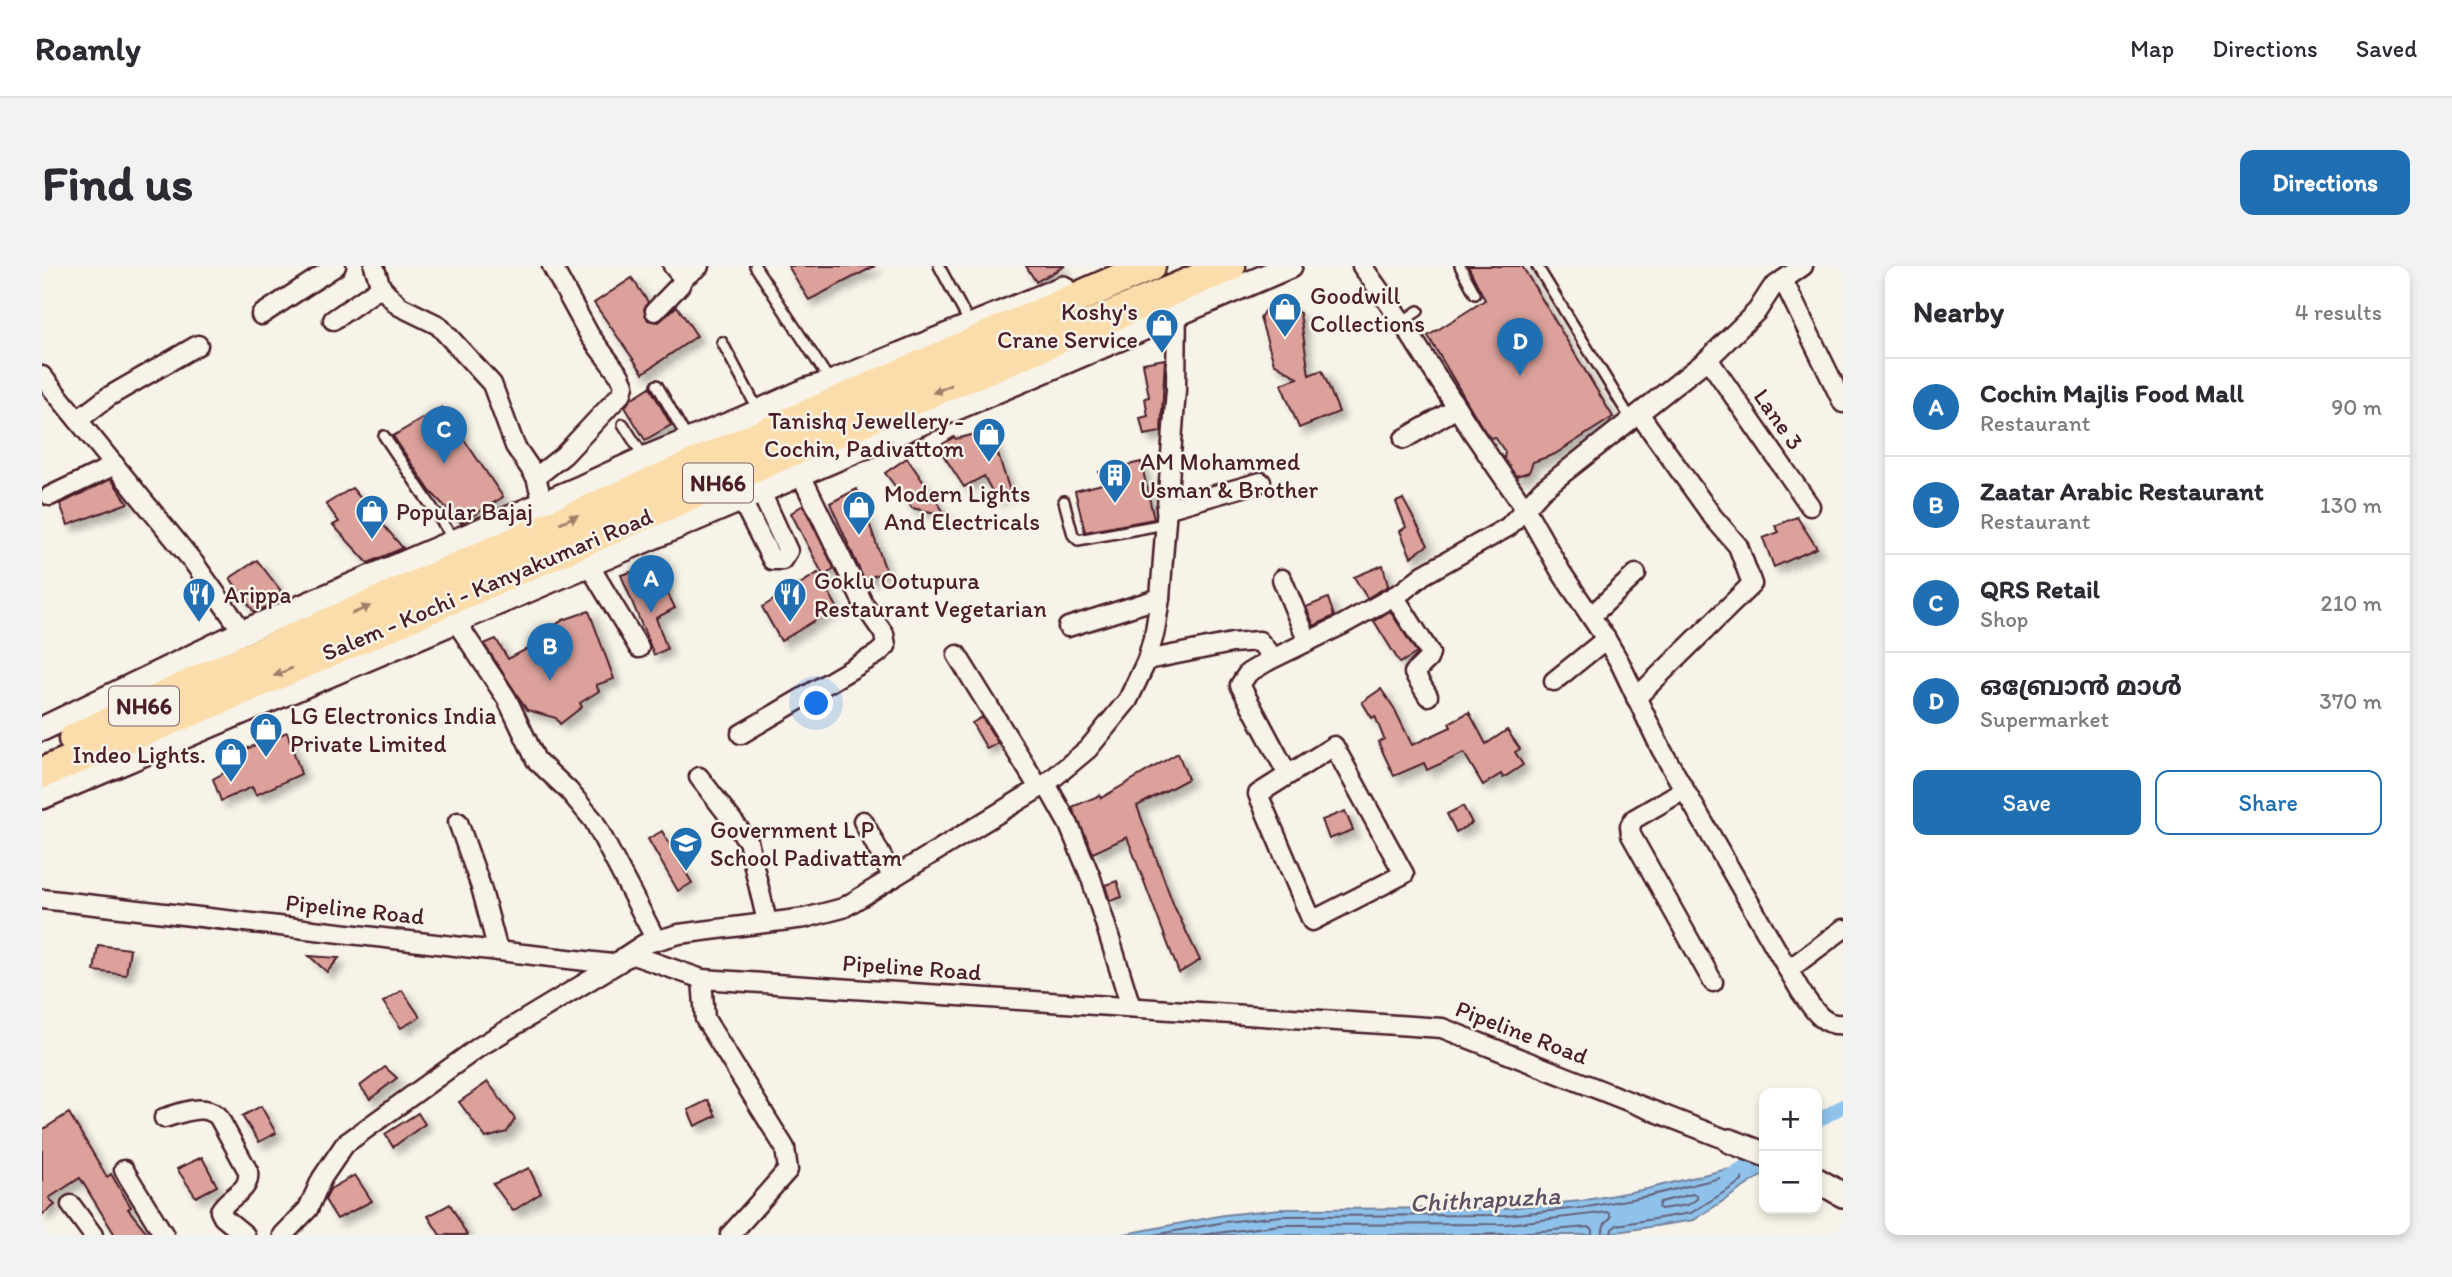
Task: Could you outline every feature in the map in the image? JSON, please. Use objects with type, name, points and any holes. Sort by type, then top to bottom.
[{"type":"highway","name":"Salem - Kochi - Kanyakumari Road","points":[[42,774],[82,746],[206,690],[660,461],[973,334],[1150,266]]},
{"type":"highway","name":"Salem - Kochi - Kanyakumari Road","points":[[206,690],[820,452],[985,371],[1177,301],[1230,266]]},
{"type":"highway","points":[[973,334],[985,371]]},
{"type":"highway","name":"Salem - Kochi - Kanyakumari Road","points":[[42,752],[82,746]]},
{"type":"street","points":[[261,315],[336,266]]},
{"type":"street","points":[[374,266],[381,287],[399,306],[438,325],[492,384],[515,446],[536,477],[543,504]]},
{"type":"street","points":[[536,477],[564,455],[622,393],[624,385],[590,336],[552,266]]},
{"type":"street","points":[[655,311],[680,285],[678,272],[699,266]]},
{"type":"street","points":[[206,690],[243,632],[543,504],[660,461],[688,440],[807,390],[973,334],[1113,266]]},
{"type":"street","points":[[206,690],[455,620],[800,473],[820,452],[1177,301],[1290,266]]},
{"type":"street","points":[[1362,266],[1526,510],[1561,572],[1606,639],[1684,790],[1801,992],[1823,1021],[1843,1024]]},
{"type":"street","points":[[1288,775],[1240,685],[1248,673],[1394,596],[1423,575],[1508,527],[1542,490],[1708,359],[1757,311],[1772,288],[1803,266]]},
{"type":"street","points":[[1783,280],[1843,403]]},
{"type":"street","points":[[332,320],[381,287]]},
{"type":"street","points":[[612,964],[656,940],[679,934],[805,918],[843,908],[1042,786],[1096,739],[1128,700],[1147,660],[1160,598],[1177,390],[1177,301]]},
{"type":"street","points":[[78,419],[108,397],[198,345]]},
{"type":"street","name":"Lane 3","points":[[1708,359],[1810,506]]},
{"type":"street","points":[[42,376],[194,563],[243,632]]},
{"type":"street","points":[[1404,439],[1457,408]]},
{"type":"street","points":[[1636,418],[1738,546],[1752,584],[1636,698]]},
{"type":"street","points":[[50,496],[115,465]]},
{"type":"street","points":[[741,734],[877,654],[886,646],[884,634],[864,605],[800,473]]},
{"type":"street","points":[[1165,517],[1261,482]]},
{"type":"street","points":[[589,565],[639,648]]},
{"type":"street","points":[[1591,616],[1636,574]]},
{"type":"street","points":[[1282,579],[1308,642]]},
{"type":"street","points":[[1394,596],[1430,653],[1428,659],[1414,673],[1428,696]]},
{"type":"street","points":[[1068,627],[1160,598]]},
{"type":"street","points":[[455,620],[507,699],[537,760],[569,791],[594,821],[656,940]]},
{"type":"street","points":[[1554,681],[1606,639]]},
{"type":"street","points":[[1147,660],[1232,643],[1259,641],[1268,652],[1268,661]]},
{"type":"street","points":[[957,656],[1069,825],[1091,877],[1131,1007]]},
{"type":"street","name":"Salem - Kochi - Kanyakumari Road","points":[[42,729],[206,690]]},
{"type":"street","name":"Salem - Kochi - Kanyakumari Road","points":[[42,797],[206,690]]},
{"type":"street","points":[[1334,746],[1404,874],[1312,921],[1258,794],[1288,775],[1334,746]]},
{"type":"street","points":[[699,777],[748,841],[767,922]]},
{"type":"street","points":[[1684,790],[1634,819],[1630,826],[1631,835],[1713,982]]},
{"type":"street","points":[[863,821],[893,878]]},
{"type":"street","points":[[458,822],[481,887],[498,951]]},
{"type":"street","name":"Pipeline Road","points":[[42,899],[612,964],[633,955],[702,979],[1442,1028],[1759,1152]]},
{"type":"street","points":[[1788,970],[1843,929]]},
{"type":"street","points":[[283,1235],[308,1209],[322,1178],[345,1144],[479,1047],[633,955]]},
{"type":"street","points":[[702,979],[705,1019],[785,1148],[788,1170],[730,1235]]},
{"type":"street","points":[[164,1118],[199,1109],[210,1109],[218,1116],[248,1171],[249,1180],[247,1187],[224,1204],[220,1211],[223,1217],[245,1235]]},
{"type":"street","points":[[124,1170],[164,1235]]},
{"type":"street","points":[[1822,1183],[1843,1195]]},
{"type":"street","points":[[71,1205],[93,1235]]},
{"type":"lane","points":[[755,266],[831,383]]},
{"type":"lane","points":[[939,266],[973,334]]},
{"type":"lane","points":[[1460,266],[1475,294]]},
{"type":"lane","points":[[1537,266],[1551,300],[1636,418]]},
{"type":"lane","points":[[1402,322],[1418,311]]},
{"type":"lane","points":[[722,342],[759,411]]},
{"type":"lane","points":[[657,384],[688,440]]},
{"type":"lane","points":[[623,424],[660,461]]},
{"type":"lane","points":[[384,436],[455,542]]},
{"type":"lane","points":[[1064,501],[1073,534],[1079,540],[1165,517]]},
{"type":"water","points":[[1759,1166],[1759,1177],[1694,1220],[1598,1235],[1120,1235],[1224,1215],[1280,1209],[1506,1208],[1581,1201],[1647,1189],[1723,1170]]},
{"type":"building","points":[[788,266],[875,266],[809,300]]},
{"type":"building","points":[[1026,266],[1065,266],[1036,282]]},
{"type":"building","points":[[1468,266],[1522,266],[1613,417],[1555,454],[1533,462],[1529,472],[1516,476],[1504,459],[1505,452],[1495,437],[1490,438],[1482,427],[1428,336],[1485,300]]},
{"type":"building","points":[[632,278],[648,302],[644,309],[648,320],[659,322],[677,306],[697,336],[643,373],[594,303]]},
{"type":"building","points":[[1285,298],[1291,310],[1300,313],[1309,375],[1322,370],[1339,412],[1299,428],[1281,384],[1298,378],[1274,363],[1260,318],[1266,308]]},
{"type":"building","points":[[1165,359],[1161,432],[1144,435],[1140,418],[1148,416],[1145,398],[1149,397],[1143,363]]},
{"type":"building","points":[[650,387],[671,425],[645,440],[625,407],[631,399]]},
{"type":"building","points":[[442,407],[503,497],[461,523],[430,491],[393,436]]},
{"type":"building","points":[[990,430],[1010,491],[996,499],[984,476],[964,487],[938,447],[954,437],[956,439]]},
{"type":"building","points":[[907,458],[946,515],[912,508],[885,473]]},
{"type":"building","name":"AM Mohammed Usman & Brother","points":[[1141,462],[1154,519],[1085,532],[1075,491],[1102,484],[1099,472]]},
{"type":"building","points":[[111,479],[128,503],[68,525],[60,504]]},
{"type":"building","name":"Popular Bajaj","points":[[352,488],[403,548],[368,563],[333,525],[339,522],[326,504]]},
{"type":"building","name":"Modern Lights And Electricals","points":[[857,489],[886,571],[864,580],[830,503]]},
{"type":"building","points":[[1403,499],[1428,545],[1411,557],[1400,531],[1406,527],[1396,502]]},
{"type":"building","points":[[803,505],[834,568],[824,577],[791,513]]},
{"type":"building","points":[[1797,517],[1817,548],[1774,567],[1763,538],[1779,532],[1775,526]]},
{"type":"building","points":[[257,560],[281,591],[267,607],[254,612],[230,578]]},
{"type":"building","points":[[654,565],[675,608],[656,618],[667,649],[654,655],[621,575]]},
{"type":"building","points":[[1383,565],[1388,586],[1367,598],[1354,577]]},
{"type":"building","name":"Goklu Ootupura Restaurant Vegetarian","points":[[818,573],[837,607],[781,641],[762,607]]},
{"type":"building","points":[[1328,598],[1334,616],[1314,626],[1306,607]]},
{"type":"building","points":[[589,611],[614,679],[596,685],[599,691],[580,703],[582,707],[560,724],[556,718],[527,710],[484,644],[496,639],[508,659],[544,640],[540,635],[563,620]]},
{"type":"building","points":[[1390,611],[1417,653],[1400,663],[1374,621]]},
{"type":"building","points":[[1381,689],[1394,708],[1412,745],[1451,727],[1449,723],[1469,712],[1486,744],[1507,730],[1520,749],[1515,752],[1523,765],[1503,778],[1501,774],[1483,785],[1464,753],[1427,770],[1424,763],[1394,776],[1378,742],[1384,739],[1375,716],[1372,718],[1362,702]]},
{"type":"building","points":[[982,717],[998,743],[987,749],[972,723]]},
{"type":"building","name":"LG Electronics India Private Limited","points":[[287,732],[301,774],[256,795],[252,787],[221,801],[213,779],[240,764],[234,754]]},
{"type":"building","points":[[1178,753],[1188,779],[1137,806],[1174,906],[1200,960],[1179,973],[1127,837],[1093,853],[1072,807],[1100,795],[1101,798]]},
{"type":"building","points":[[1463,806],[1472,823],[1456,832],[1447,814]]},
{"type":"building","points":[[1345,811],[1353,830],[1329,839],[1322,820]]},
{"type":"building","points":[[662,831],[692,883],[678,891],[648,839]]},
{"type":"building","points":[[1117,881],[1122,897],[1110,901],[1105,885]]},
{"type":"building","points":[[98,945],[130,949],[126,975],[94,971]]},
{"type":"building","points":[[309,956],[339,958],[327,972]]},
{"type":"building","points":[[402,990],[420,1017],[401,1028],[383,1002]]},
{"type":"building","points":[[385,1067],[397,1078],[370,1099],[360,1086]]},
{"type":"building","points":[[488,1082],[515,1119],[507,1132],[486,1138],[459,1102]]},
{"type":"building","points":[[708,1100],[716,1116],[695,1126],[688,1110]]},
{"type":"building","points":[[261,1106],[276,1133],[259,1142],[242,1116]]},
{"type":"building","points":[[69,1113],[107,1177],[111,1174],[131,1207],[128,1209],[149,1235],[115,1235],[80,1178],[49,1198],[55,1205],[42,1215],[42,1130]]},
{"type":"building","points":[[418,1113],[425,1124],[393,1147],[385,1134]]},
{"type":"building","points":[[202,1157],[217,1186],[196,1197],[177,1169]]},
{"type":"building","points":[[529,1168],[541,1193],[513,1211],[493,1184]]},
{"type":"building","points":[[355,1175],[372,1201],[337,1219],[325,1200],[330,1189]]},
{"type":"building","points":[[450,1204],[467,1235],[440,1235],[428,1216]]},
{"type":"waterway","name":"Chithrapuzha","points":[[1822,1118],[1843,1106]]},
{"type":"waterway","name":"Chithrapuzha","points":[[1727,1178],[1759,1157]]},
{"type":"place","name":"Goodwill Collections","points":[[1285,339]]},
{"type":"place","name":"Koshy's Crane Service","points":[[1162,355]]},
{"type":"place","name":"ഒബ്രോൻ മാൾ","points":[[1520,376]]},
{"type":"place","name":"QRS Retail","points":[[444,464]]},
{"type":"place","name":"Tanishq Jewellery - Cochin, Padivattom","points":[[989,464]]},
{"type":"place","name":"AM Mohammed Usman & Brother","points":[[1115,505]]},
{"type":"place","name":"Modern Lights And Electricals","points":[[859,537]]},
{"type":"place","name":"Popular Bajaj","points":[[372,541]]},
{"type":"place","name":"Cochin Majlis Food Mall","points":[[651,613]]},
{"type":"place","name":"Arippa","points":[[199,624]]},
{"type":"place","name":"Goklu Ootupura Restaurant Vegetarian","points":[[790,624]]},
{"type":"place","name":"Zaatar Arabic Restaurant","points":[[550,681]]},
{"type":"place","name":"LG Electronics India Private Limited","points":[[266,759]]},
{"type":"place","name":"Indeo Lights.","points":[[231,784]]},
{"type":"place","name":"Government L P School Padivattam","points":[[686,873]]}]
